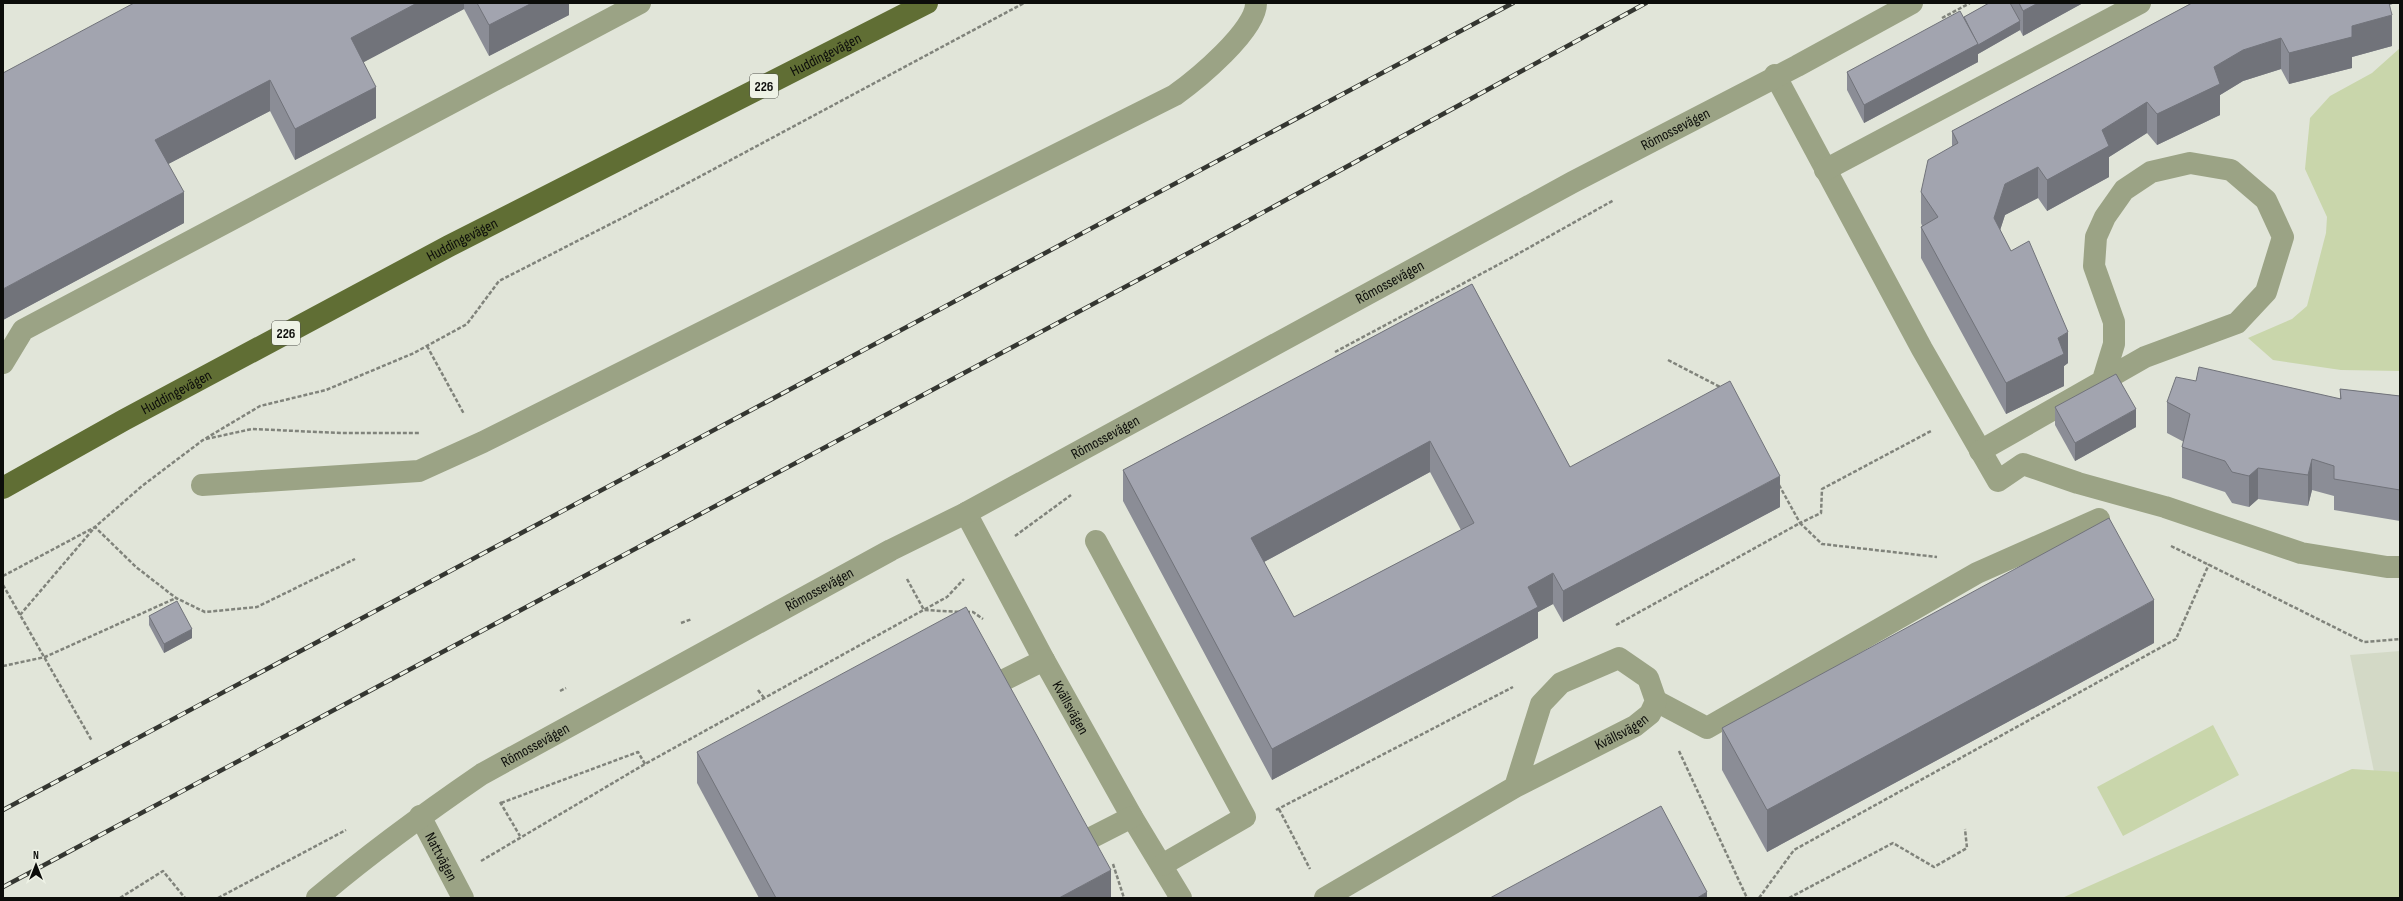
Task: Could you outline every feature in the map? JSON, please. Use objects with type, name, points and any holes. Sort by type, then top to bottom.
[{"type":"main road","name":"Huddingevägen","points":[[3,488],[124,420],[449,246],[927,3]]},
{"type":"street","points":[[3,363],[23,330],[640,3]]},
{"type":"street","points":[[202,485],[419,471],[483,442],[1175,95],[1202,76],[1249,25],[1256,3]]},
{"type":"street","name":"Römossevägen","points":[[317,898],[352,868],[420,816],[482,774],[891,550],[966,513],[1511,216],[1775,75],[1797,66],[1912,3]]},
{"type":"street","points":[[1826,170],[2140,3]]},
{"type":"street","points":[[1775,75],[1980,451],[1998,481],[2022,464],[2078,483],[2165,507],[2301,553],[2387,567],[2400,567]]},
{"type":"street","points":[[1980,451],[2102,383],[2145,357],[2237,323],[2266,292],[2283,237],[2266,200],[2231,170],[2190,164],[2151,172],[2124,190],[2105,217],[2096,238],[2094,266],[2114,322],[2114,344],[2102,383]]},
{"type":"street","name":"Kvällsvägen","points":[[966,513],[1044,660],[1132,817],[1181,898]]},
{"type":"street","points":[[1656,701],[1708,728],[1977,573],[2100,519]]},
{"type":"street","points":[[1096,541],[1245,817],[1162,865]]},
{"type":"street","name":"Kvällsvägen","points":[[1325,898],[1515,787],[1635,726],[1650,714],[1656,701],[1648,678],[1619,658],[1561,683],[1541,704],[1515,787]]},
{"type":"street","points":[[992,686],[1044,660]]},
{"type":"street","name":"Nattvägen","points":[[420,816],[463,898]]},
{"type":"street","points":[[1079,844],[1132,817]]},
{"type":"path","points":[[20,615],[95,527],[142,486],[203,440],[260,406],[326,390],[414,353],[467,324],[499,281],[628,215],[1024,3]]},
{"type":"path","points":[[1935,22],[1970,3]]},
{"type":"path","points":[[1333,353],[1507,260],[1618,198]]},
{"type":"path","points":[[426,346],[468,420],[483,442]]},
{"type":"path","points":[[1668,360],[1723,389]]},
{"type":"path","points":[[1778,482],[1800,524],[1821,513],[1822,489],[1940,426],[1964,420]]},
{"type":"path","points":[[203,440],[252,429],[341,433],[428,433]]},
{"type":"path","points":[[452,878],[645,764],[947,598],[988,555],[1077,492]]},
{"type":"path","points":[[3,576],[95,527]]},
{"type":"path","points":[[95,527],[136,566],[176,598],[205,612],[258,607],[355,559]]},
{"type":"path","points":[[2168,544],[2364,642],[2400,639]]},
{"type":"path","points":[[1759,898],[1794,850],[2176,639],[2209,564]]},
{"type":"path","points":[[3,585],[92,742]]},
{"type":"path","points":[[3,666],[44,657],[176,598]]},
{"type":"path","points":[[758,690],[765,699]]},
{"type":"path","points":[[1678,750],[1746,898]]},
{"type":"path","points":[[501,803],[638,752],[645,764]]},
{"type":"path","points":[[1278,809],[1310,871]]},
{"type":"path","points":[[1789,898],[1893,843],[1934,867],[1967,848],[1965,829]]},
{"type":"path","points":[[120,898],[163,871],[185,898]]},
{"type":"shaded area","points":[[2400,651],[2400,898],[2350,655]]},
{"type":"green space","points":[[2400,48],[2400,371],[2341,370],[2273,360],[2248,338],[2292,319],[2307,306],[2326,233],[2327,217],[2305,169],[2310,118],[2330,96],[2372,73]]},
{"type":"green space","points":[[2213,725],[2239,775],[2123,836],[2097,787]]},
{"type":"green space","points":[[2352,769],[2400,772],[2400,898],[2062,898]]},
{"type":"building","points":[[134,3],[417,3],[351,38],[376,87],[295,129],[270,80],[155,140],[184,192],[3,289],[3,73]]},
{"type":"building","points":[[477,3],[532,3],[489,25]]},
{"type":"building","points":[[1989,3],[2010,3],[2020,21],[1978,45],[1964,17]]},
{"type":"building","points":[[2019,3],[2038,3],[2023,11]]},
{"type":"building","points":[[2192,3],[2389,3],[2392,15],[2352,26],[2352,37],[2289,53],[2281,38],[2243,50],[2214,67],[2220,84],[2157,114],[2147,102],[2102,130],[2109,146],[2047,180],[2038,167],[2005,184],[1994,218],[2011,251],[2029,241],[2068,332],[2058,338],[2064,354],[2006,383],[1921,227],[1938,217],[1921,192],[1928,160],[1958,143],[1952,131]]},
{"type":"building","points":[[1960,11],[1978,44],[1864,105],[1847,72]]},
{"type":"building","points":[[1472,284],[1570,467],[1730,381],[1780,476],[1563,591],[1553,573],[1528,587],[1538,607],[1272,749],[1123,470]],"holes":[[[1430,441],[1474,523],[1294,617],[1251,538]]]},
{"type":"building","points":[[2199,367],[2341,399],[2340,389],[2400,396],[2400,490],[2334,479],[2334,466],[2312,459],[2308,475],[2258,468],[2249,476],[2232,472],[2225,461],[2182,447],[2190,414],[2167,402],[2176,377],[2196,381]]},
{"type":"building","points":[[2116,374],[2136,409],[2075,443],[2055,407]]},
{"type":"building","points":[[2109,518],[2154,600],[1767,810],[1722,728]]},
{"type":"building","points":[[177,601],[192,629],[164,644],[149,616]]},
{"type":"building","points":[[966,607],[1111,870],[1059,898],[776,898],[697,752]]},
{"type":"building","points":[[1661,806],[1707,892],[1697,898],[1490,898]]},
{"type":"railway","points":[[3,810],[1513,3]]},
{"type":"railway","points":[[3,887],[1209,242],[1646,3]]}]
